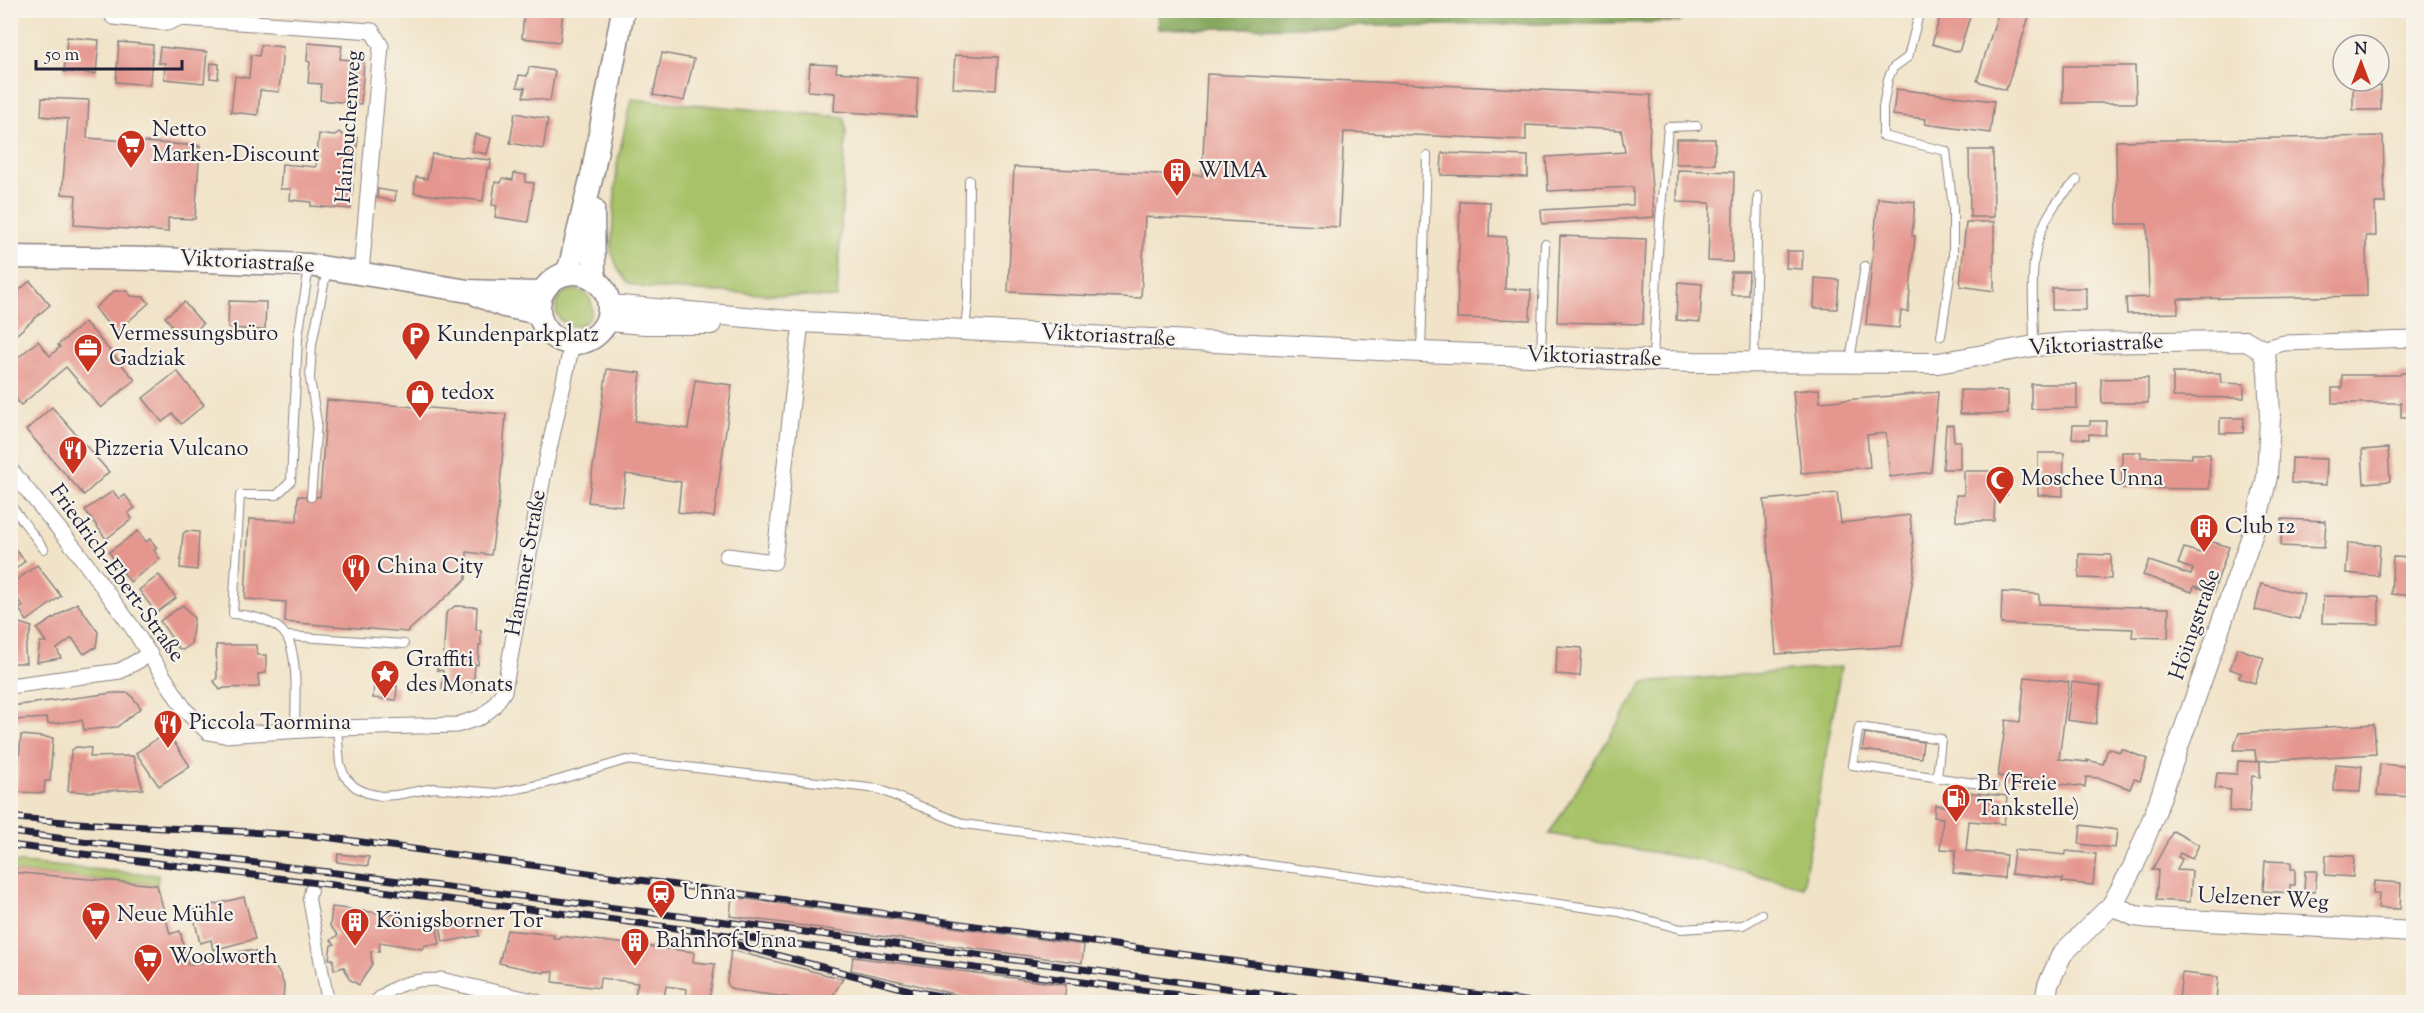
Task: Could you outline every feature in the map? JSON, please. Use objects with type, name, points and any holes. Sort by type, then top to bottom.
[{"type":"main road","points":[[565,274],[570,266],[593,171],[623,10]]},
{"type":"main road","points":[[593,171],[594,274],[596,281]]},
{"type":"main road","name":"Viktoriastraße","points":[[15,259],[158,259],[318,266],[468,291],[535,293],[544,290]]},
{"type":"main road","points":[[580,273],[596,281],[607,294],[608,313],[593,338],[583,343],[572,344],[551,335],[543,327],[538,304],[548,283],[565,274],[580,273]]},
{"type":"main road","name":"Viktoriastraße","points":[[468,291],[504,306],[534,312],[539,316]]},
{"type":"street","name":"Hainbuchenweg","points":[[113,17],[167,22],[179,18],[372,31],[381,46],[361,273]]},
{"type":"street","name":"Viktoriastraße","points":[[608,313],[700,325],[771,319],[1421,352],[1754,363],[1938,363],[2034,346],[2068,343],[2246,341],[2260,349],[2284,343],[2414,339]]},
{"type":"street","points":[[726,556],[774,562],[801,322]]},
{"type":"street","name":"Hammer Straße","points":[[208,732],[224,735],[337,728],[457,725],[481,717],[493,707],[504,691],[543,477],[572,344]]},
{"type":"street","name":"Höingstraße","points":[[2044,1002],[2048,985],[2062,954],[2112,905],[2134,865],[2155,813],[2220,630],[2262,502],[2267,477],[2270,417],[2268,371],[2265,357],[2260,349]]},
{"type":"street","name":"Friedrich-Ebert-Straße","points":[[11,470],[94,575],[150,654],[185,710],[208,732]]},
{"type":"street","points":[[10,686],[120,671],[150,654]]},
{"type":"street","points":[[311,890],[309,899],[328,1002]]},
{"type":"street","name":"Uelzener Weg","points":[[2112,905],[2135,916],[2151,918],[2414,932]]},
{"type":"street","points":[[375,1002],[384,993],[402,983],[421,979],[441,980],[537,1002]]},
{"type":"lane","points":[[1920,10],[1908,57],[1893,68],[1888,79],[1883,107],[1883,136],[1946,151],[1953,208],[1953,257],[1941,336]]},
{"type":"lane","points":[[1653,361],[1659,233],[1668,127],[1697,126]]},
{"type":"lane","points":[[1421,352],[1427,156]]},
{"type":"lane","points":[[964,330],[968,301],[969,180]]},
{"type":"lane","points":[[2034,346],[2033,255],[2038,236],[2053,208],[2077,180]]},
{"type":"lane","points":[[1754,363],[1758,196]]},
{"type":"lane","points":[[1541,356],[1545,244]]},
{"type":"lane","points":[[311,496],[317,422],[310,379],[318,266]]},
{"type":"lane","points":[[318,266],[298,337],[291,481],[278,495],[240,495],[232,614],[252,615],[272,625],[286,636],[404,644]]},
{"type":"lane","points":[[1850,363],[1865,266]]},
{"type":"lane","points":[[10,504],[44,549]]},
{"type":"lane","points":[[286,636],[294,662],[295,730]]},
{"type":"lane","points":[[1937,778],[1941,739],[1859,727],[1852,765],[1937,778],[1994,786]]},
{"type":"lane","points":[[337,728],[339,757],[345,777],[355,787],[368,794],[381,796],[434,788],[497,793],[548,783],[626,760],[878,789],[964,824],[1619,912],[1681,928],[1743,925],[1762,914]]},
{"type":"green space","points":[[1157,10],[1683,11],[1681,22],[1158,29]]},
{"type":"green space","points":[[631,99],[844,117],[846,130],[837,298],[645,288],[628,283],[619,271],[611,251],[617,165]]},
{"type":"green space","points":[[574,290],[587,295],[592,308],[587,321],[574,326],[561,321],[556,308],[561,295]]},
{"type":"green space","points":[[1841,667],[1803,887],[1703,861],[1549,834],[1643,683]]},
{"type":"green space","points":[[10,862],[158,875],[157,885],[11,872]]},
{"type":"building","points":[[524,10],[563,10],[560,42],[522,38]]},
{"type":"building","points":[[673,10],[696,10],[695,16]]},
{"type":"building","points":[[905,10],[928,10],[928,16],[905,16]]},
{"type":"building","points":[[1942,10],[1972,10],[1959,52],[1932,44]]},
{"type":"building","points":[[1999,10],[2031,10],[2006,90],[1977,81]]},
{"type":"building","points":[[67,37],[99,40],[96,74],[64,72]]},
{"type":"building","points":[[119,42],[153,45],[150,85],[116,82]]},
{"type":"building","points":[[308,43],[342,46],[340,59],[364,61],[361,104],[320,100],[321,84],[308,83],[310,62],[307,61]]},
{"type":"building","points":[[261,45],[283,47],[279,92],[260,90],[258,115],[231,112],[235,76],[249,78],[251,55],[259,56]]},
{"type":"building","points":[[160,47],[207,52],[204,83],[164,79],[165,63],[158,63]]},
{"type":"building","points":[[662,53],[694,59],[684,101],[653,95]]},
{"type":"building","points":[[955,55],[998,57],[996,90],[953,88]]},
{"type":"building","points":[[211,63],[219,64],[218,79],[210,78]]},
{"type":"building","points":[[810,64],[837,65],[836,72],[918,78],[916,117],[834,111],[835,93],[808,91]]},
{"type":"building","points":[[2063,66],[2135,66],[2136,103],[2063,103]]},
{"type":"building","points":[[529,67],[555,71],[550,101],[523,97],[525,88],[517,87],[519,75],[527,76]]},
{"type":"building","name":"WIMA","points":[[1207,74],[1651,95],[1649,148],[1654,217],[1542,224],[1541,210],[1633,205],[1633,187],[1548,191],[1546,157],[1625,152],[1621,130],[1526,125],[1526,140],[1344,132],[1339,227],[1145,217],[1141,298],[1008,292],[1014,167],[1202,176]]},
{"type":"building","points":[[1896,89],[1994,101],[1990,133],[1925,124],[1926,119],[1893,115]]},
{"type":"building","points":[[2353,93],[2381,93],[2381,110],[2353,110]]},
{"type":"building","name":"Netto Marken-Discount","points":[[42,98],[89,100],[87,138],[200,146],[195,219],[168,218],[168,232],[74,225],[76,195],[62,194],[68,119],[41,116]]},
{"type":"building","points":[[515,113],[548,119],[543,149],[510,143]]},
{"type":"building","points":[[339,132],[346,137],[358,138],[355,172],[348,172],[347,182],[353,183],[351,209],[311,206],[311,202],[290,200],[291,189],[280,189],[282,164],[316,167],[319,134],[334,136]]},
{"type":"building","points":[[475,134],[491,138],[487,154],[472,151]]},
{"type":"building","points":[[2383,136],[2385,203],[2375,203],[2376,236],[2366,236],[2367,296],[2178,299],[2178,313],[2127,314],[2126,298],[2149,297],[2147,224],[2117,224],[2116,141]]},
{"type":"building","points":[[1676,139],[1715,139],[1715,164],[1676,164]]},
{"type":"building","points":[[1969,150],[1993,150],[1994,217],[1970,217]]},
{"type":"building","points":[[1442,153],[1528,156],[1528,177],[1441,175]]},
{"type":"building","points":[[432,154],[491,160],[490,168],[487,168],[483,201],[414,193],[416,177],[427,179]]},
{"type":"building","points":[[1678,170],[1734,172],[1732,262],[1708,261],[1710,203],[1677,202]]},
{"type":"building","points":[[514,173],[526,175],[525,182],[534,183],[528,222],[495,217],[497,206],[492,205],[495,182],[501,183],[502,178],[513,180]]},
{"type":"building","points":[[378,189],[396,192],[395,201],[377,198]]},
{"type":"building","points":[[1878,198],[1915,202],[1912,236],[1915,236],[1908,312],[1901,311],[1899,328],[1866,325]]},
{"type":"building","points":[[1460,201],[1490,202],[1489,236],[1506,237],[1505,289],[1531,290],[1530,320],[1457,318]]},
{"type":"building","points":[[1966,222],[1994,222],[1994,291],[1960,286]]},
{"type":"building","points":[[1560,236],[1646,239],[1643,324],[1557,322]]},
{"type":"building","points":[[1787,251],[1803,251],[1802,269],[1786,268]]},
{"type":"building","points":[[1731,272],[1749,272],[1748,295],[1731,295]]},
{"type":"building","points":[[1815,278],[1839,280],[1837,309],[1814,308]]},
{"type":"building","points":[[30,281],[50,305],[10,340],[10,298]]},
{"type":"building","points":[[1678,282],[1702,284],[1700,322],[1676,320]]},
{"type":"building","points":[[2052,288],[2086,288],[2086,310],[2052,310]]},
{"type":"building","points":[[114,291],[127,291],[131,296],[144,297],[149,303],[115,333],[95,308]]},
{"type":"building","points":[[229,301],[266,302],[265,330],[228,328]]},
{"type":"building","points":[[184,302],[203,324],[184,340],[165,317]]},
{"type":"building","points":[[85,322],[135,380],[101,408],[66,367],[21,405],[10,393],[10,364],[38,341],[50,356],[60,347],[58,345]]},
{"type":"building","points":[[607,369],[641,373],[635,421],[688,429],[695,380],[732,385],[714,517],[678,512],[681,482],[626,474],[622,506],[588,502]]},
{"type":"building","points":[[177,371],[204,405],[181,424],[173,414],[162,422],[143,398]]},
{"type":"building","points":[[2173,373],[2220,373],[2221,383],[2244,384],[2244,398],[2173,397]]},
{"type":"building","points":[[2401,373],[2414,373],[2414,417],[2401,417],[2401,403],[2332,403],[2332,388],[2342,388],[2342,375],[2400,375]]},
{"type":"building","points":[[2148,378],[2148,403],[2102,403],[2101,379]]},
{"type":"building","points":[[2031,384],[2077,384],[2077,408],[2031,409]]},
{"type":"building","points":[[1819,389],[1820,402],[1938,392],[1931,472],[1890,477],[1886,433],[1867,435],[1870,467],[1801,473],[1793,391]]},
{"type":"building","points":[[1960,390],[2008,391],[2008,414],[1960,414]]},
{"type":"building","points":[[327,400],[506,414],[498,510],[491,555],[467,552],[466,579],[407,632],[285,622],[286,602],[245,599],[249,519],[297,521],[298,496],[320,497]]},
{"type":"building","points":[[52,407],[109,472],[84,495],[26,430]]},
{"type":"building","points":[[2220,418],[2244,418],[2243,433],[2220,433]]},
{"type":"building","points":[[2090,421],[2106,421],[2105,435],[2089,434],[2089,439],[2072,438],[2073,425],[2090,425]]},
{"type":"building","points":[[1946,425],[1953,425],[1954,441],[1960,441],[1960,469],[1943,469]]},
{"type":"building","points":[[2388,448],[2390,481],[2364,483],[2362,450]]},
{"type":"building","points":[[2122,452],[2141,452],[2141,457],[2192,458],[2192,454],[2210,454],[2209,489],[2122,488]]},
{"type":"building","points":[[2038,453],[2064,453],[2063,496],[2038,495]]},
{"type":"building","points":[[2292,458],[2327,459],[2326,485],[2291,483]]},
{"type":"building","points":[[1964,471],[2007,471],[2007,495],[1995,495],[1994,521],[1956,521],[1956,495],[1964,495]]},
{"type":"building","points":[[113,491],[119,499],[125,495],[135,508],[128,513],[132,519],[106,539],[85,510]]},
{"type":"building","points":[[1837,493],[1841,523],[1910,515],[1915,565],[1902,646],[1776,654],[1764,500]]},
{"type":"building","points":[[2282,519],[2326,521],[2324,548],[2281,546]]},
{"type":"building","points":[[138,531],[146,542],[150,539],[157,548],[154,550],[160,559],[130,582],[109,552]]},
{"type":"building","points":[[186,531],[199,532],[197,570],[180,568],[183,534]]},
{"type":"building","points":[[2204,539],[2229,547],[2213,593],[2194,586],[2192,592],[2143,575],[2149,561],[2191,575],[2193,569],[2178,564],[2184,548],[2200,553]]},
{"type":"building","points":[[10,543],[25,561],[10,574]]},
{"type":"building","points":[[2348,543],[2380,545],[2378,576],[2346,573]]},
{"type":"building","points":[[2079,554],[2111,555],[2111,579],[2079,578]]},
{"type":"building","points":[[2393,557],[2414,558],[2414,596],[2391,594]]},
{"type":"building","points":[[37,565],[61,596],[27,621],[19,609],[23,606],[10,590],[10,585]]},
{"type":"building","points":[[159,575],[176,598],[156,613],[139,590]]},
{"type":"building","points":[[2261,584],[2304,594],[2299,619],[2255,610]]},
{"type":"building","points":[[2002,592],[2039,594],[2039,604],[2169,608],[2168,638],[2132,637],[2133,629],[2001,624]]},
{"type":"building","points":[[2323,596],[2379,597],[2379,624],[2322,623]]},
{"type":"building","points":[[77,603],[98,632],[96,647],[84,654],[72,638],[57,649],[61,658],[37,662],[40,642],[46,642],[37,629]]},
{"type":"building","points":[[183,605],[194,618],[191,644],[183,650],[178,648],[160,621]]},
{"type":"building","points":[[455,606],[477,607],[476,630],[481,630],[481,645],[479,645],[478,665],[475,664],[473,692],[442,690],[443,671],[437,670],[437,663],[443,663],[446,613]]},
{"type":"building","points":[[10,620],[32,627],[25,650],[26,663],[10,663]]},
{"type":"building","points":[[216,645],[256,645],[257,655],[266,655],[266,673],[258,674],[259,687],[220,690],[214,681],[217,678]]},
{"type":"building","points":[[1557,646],[1582,648],[1580,676],[1556,674]]},
{"type":"building","points":[[2237,648],[2264,658],[2255,683],[2239,678],[2241,673],[2230,669]]},
{"type":"building","points":[[2025,677],[2069,682],[2059,759],[2088,762],[2087,760],[2103,764],[2108,748],[2120,752],[2122,749],[2147,759],[2140,781],[2134,779],[2130,789],[2100,778],[2086,777],[2085,787],[1998,776],[2006,720],[2020,722]]},
{"type":"building","points":[[2072,682],[2101,686],[2096,724],[2067,720]]},
{"type":"building","points":[[374,685],[397,686],[396,700],[373,698]]},
{"type":"building","points":[[129,693],[141,708],[117,727],[84,730],[82,720],[48,724],[47,718],[11,720],[11,706]]},
{"type":"building","points":[[2374,724],[2376,754],[2256,761],[2255,750],[2233,750],[2239,733]]},
{"type":"building","points":[[167,732],[190,766],[159,786],[136,753]]},
{"type":"building","points":[[1865,733],[1923,742],[1921,758],[1862,750]]},
{"type":"building","points":[[21,735],[53,738],[50,781],[45,781],[44,793],[16,792]]},
{"type":"building","points":[[76,747],[91,748],[90,757],[133,756],[143,789],[68,791],[71,751]]},
{"type":"building","points":[[2238,761],[2260,762],[2260,777],[2252,776],[2249,813],[2229,811],[2231,790],[2215,788],[2217,773],[2237,774]]},
{"type":"building","points":[[2335,764],[2362,766],[2360,792],[2334,791]]},
{"type":"building","points":[[2380,764],[2414,767],[2414,797],[2377,795]]},
{"type":"building","name":"B1 (Freie Tankstelle)","points":[[1954,791],[2007,796],[2004,824],[1969,821],[1966,851],[2006,855],[2004,878],[1953,873],[1956,850],[1940,849],[1943,818],[1934,817],[1935,805],[1952,807]]},
{"type":"building","points":[[2081,825],[2117,830],[2115,848],[2079,844]]},
{"type":"building","points":[[2173,831],[2199,845],[2192,859],[2180,853],[2178,857],[2182,859],[2177,870],[2192,871],[2190,902],[2156,900],[2158,870],[2152,870]]},
{"type":"building","points":[[2014,850],[2065,855],[2066,851],[2096,854],[2093,885],[2062,882],[2063,879],[2011,874]]},
{"type":"building","points":[[338,854],[369,857],[368,866],[337,862]]},
{"type":"building","points":[[2326,855],[2354,856],[2353,877],[2325,875]]},
{"type":"building","points":[[2265,861],[2291,862],[2291,869],[2295,869],[2295,885],[2290,885],[2290,893],[2263,891]]},
{"type":"building","points":[[2305,871],[2317,871],[2315,892],[2304,891]]},
{"type":"building","name":"Neue Mühle","points":[[10,872],[157,885],[170,934],[180,931],[188,965],[247,950],[260,953],[270,960],[280,974],[284,985],[283,1002],[10,1002]]},
{"type":"building","points":[[2374,881],[2401,883],[2400,909],[2378,908],[2379,894],[2373,894]]},
{"type":"building","points":[[244,897],[255,939],[213,950],[211,940],[200,943],[192,910]]},
{"type":"building","points":[[732,897],[1084,945],[1082,963],[730,916]]},
{"type":"building","name":"Königsborner Tor","points":[[332,907],[435,920],[440,944],[426,945],[422,949],[380,942],[379,952],[371,951],[372,964],[359,985],[349,979],[344,967],[334,970],[333,959],[329,959],[331,945],[335,944],[331,940],[338,935],[330,926]]},
{"type":"building","points":[[476,918],[479,936],[443,942],[440,925]]},
{"type":"building","name":"Bahnhof Unna","points":[[507,930],[554,935],[553,938],[560,936],[694,952],[693,962],[715,964],[709,1002],[686,1002],[687,989],[666,986],[664,998],[635,995],[638,983],[600,978],[599,988],[553,982],[554,972],[545,971],[544,973],[499,963]]},
{"type":"building","points":[[731,950],[843,979],[831,998],[821,1002],[735,990],[729,987],[727,982]]},
{"type":"building","points":[[853,957],[1066,985],[1064,1002],[985,1001],[851,970]]},
{"type":"building","points":[[2182,973],[2218,977],[2216,1002],[2179,999]]},
{"type":"railway","points":[[10,817],[89,824],[325,837],[1532,1002]]},
{"type":"railway","points":[[10,832],[790,930],[1329,1002]]},
{"type":"railway","points":[[10,845],[584,916],[1232,1002]]},
{"type":"railway","points":[[723,941],[913,991],[973,1002]]},
{"type":"place","name":"Netto Marken-Discount","points":[[131,170]]},
{"type":"place","name":"WIMA","points":[[1177,198]]},
{"type":"place","name":"Kundenparkplatz","points":[[416,362]]},
{"type":"place","name":"Vermessungsbüro Gadziak","points":[[88,374]]},
{"type":"place","name":"tedox","points":[[420,420]]},
{"type":"place","name":"Pizzeria Vulcano","points":[[73,476]]},
{"type":"place","name":"Moschee Unna","points":[[2000,506]]},
{"type":"place","name":"Club 12","points":[[2204,554]]},
{"type":"place","name":"China City","points":[[356,594]]},
{"type":"place","name":"Graffiti des Monats","points":[[385,700]]},
{"type":"place","name":"Piccola Taormina","points":[[168,750]]},
{"type":"place","name":"B1 (Freie Tankstelle)","points":[[1956,824]]},
{"type":"place","name":"Unna","points":[[661,920]]},
{"type":"place","name":"Neue Mühle","points":[[96,942]]},
{"type":"place","name":"Königsborner Tor","points":[[355,948]]},
{"type":"place","name":"Bahnhof Unna","points":[[635,968]]},
{"type":"place","name":"Woolworth","points":[[148,984]]}]
